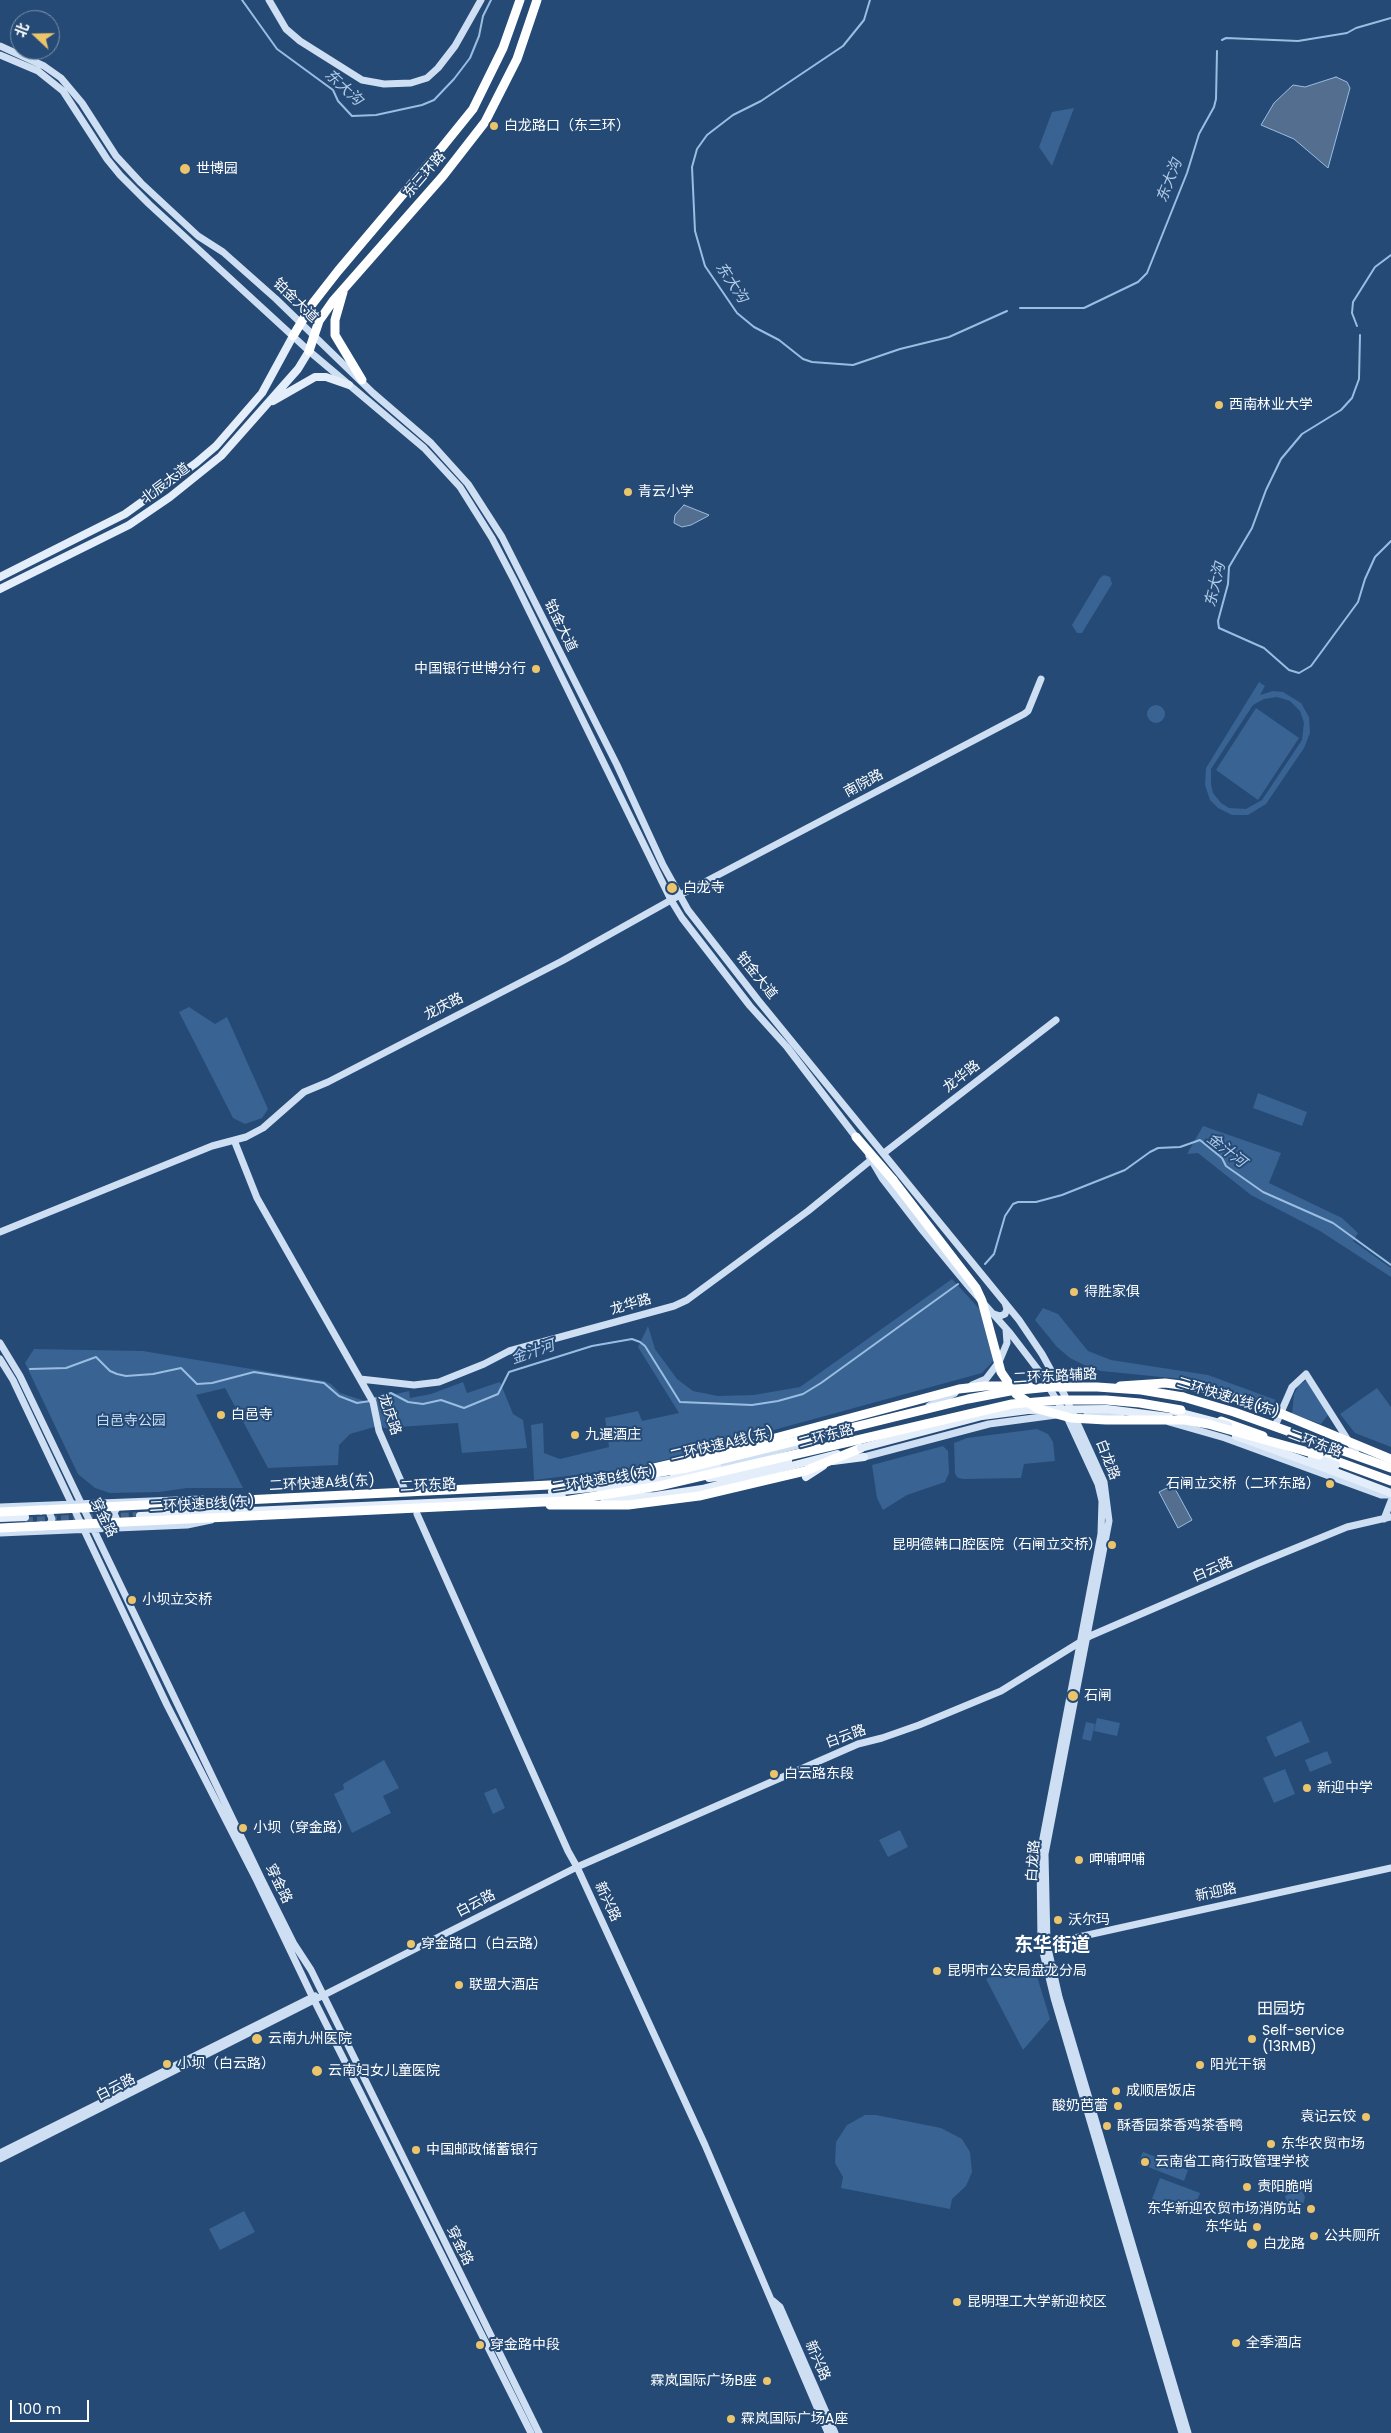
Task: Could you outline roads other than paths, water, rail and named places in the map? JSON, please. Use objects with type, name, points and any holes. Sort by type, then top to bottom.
[{"type":"highway","name":"东三环路","points":[[293,336],[300,323],[338,271],[432,161],[473,108],[490,78],[520,0]]},
{"type":"highway","name":"东三环路","points":[[309,351],[320,321],[345,286],[443,176],[485,122],[517,59],[537,2]]},
{"type":"highway","points":[[345,286],[334,320],[334,330],[337,340],[347,353],[362,380]]},
{"type":"highway","points":[[856,1137],[976,1288],[982,1301],[1001,1372],[1016,1394],[1038,1410],[1071,1418],[1129,1421],[1185,1420],[1208,1424],[1319,1456]]},
{"type":"highway","points":[[1109,1387],[1165,1383],[1204,1388],[1264,1407],[1391,1459]]},
{"type":"highway","points":[[551,1487],[594,1481],[700,1458],[967,1388],[993,1386],[1050,1387]]},
{"type":"highway","name":"二环快速A线(东)","points":[[0,1509],[551,1487],[658,1474],[979,1397],[1020,1390],[1069,1387],[1132,1389],[1200,1401],[1391,1468]]},
{"type":"highway","name":"二环快速B线(东)","points":[[0,1528],[41,1529],[527,1504],[590,1498],[645,1489],[903,1430],[971,1412],[1012,1404],[1051,1401],[1114,1401],[1176,1409],[1230,1424],[1319,1456],[1389,1488]]},
{"type":"highway","points":[[527,1504],[628,1505],[681,1499],[805,1470],[862,1449]]},
{"type":"main road","points":[[269,0],[286,29],[300,41],[362,80],[384,84],[411,83],[427,78],[438,68],[455,46],[481,0]]},
{"type":"main road","name":"铂金大道","points":[[0,46],[44,66],[61,78],[73,90],[128,171],[198,236],[223,252],[451,464],[486,510],[613,757],[663,865],[680,895],[706,934],[1005,1302]]},
{"type":"main road","name":"铂金大道","points":[[0,54],[38,71],[63,92],[73,103],[97,144],[120,175],[309,351],[349,385],[368,398],[424,448],[460,487],[477,512],[515,582],[671,900],[682,918],[750,1006],[772,1028],[856,1137],[923,1231],[994,1314]]},
{"type":"main road","name":"北辰大道","points":[[0,577],[125,514],[196,463],[216,446],[262,394],[293,336]]},
{"type":"main road","name":"北辰大道","points":[[0,589],[129,525],[150,511],[221,456],[298,369],[309,351]]},
{"type":"main road","points":[[267,405],[315,377],[326,377],[349,385]]},
{"type":"main road","name":"南院路","points":[[671,900],[1024,714],[1028,711],[1041,679]]},
{"type":"main road","name":"龙庆路","points":[[0,1232],[60,1206],[139,1177],[212,1146],[246,1137],[263,1128],[304,1092],[328,1082],[562,961],[671,900]]},
{"type":"main road","name":"龙华路","points":[[884,1153],[1056,1020]]},
{"type":"main road","points":[[772,1028],[774,1023],[778,1022]]},
{"type":"main road","name":"龙庆路","points":[[234,1140],[257,1198],[372,1400],[379,1431],[404,1488]]},
{"type":"main road","name":"龙华路","points":[[360,1379],[414,1385],[439,1382],[484,1364],[509,1351],[674,1306],[687,1300],[808,1210],[871,1160]]},
{"type":"main road","points":[[994,1314],[1000,1316],[1005,1314],[1007,1307],[1005,1302]]},
{"type":"main road","name":"白龙路","points":[[1005,1302],[1038,1346],[1060,1387],[1104,1482],[1108,1501],[1107,1535],[1083,1641],[1040,1854],[1041,1944],[1054,1998],[1182,2433]]},
{"type":"main road","name":"白龙路","points":[[994,1314],[1050,1387],[1093,1470],[1102,1502],[1101,1534],[1045,1854],[1047,1944],[1059,1997],[1188,2433]]},
{"type":"main road","points":[[910,1415],[986,1379],[1000,1362],[1007,1343],[1005,1327]]},
{"type":"main road","name":"穿金路","points":[[0,1343],[20,1376],[261,1878],[323,1996],[539,2433]]},
{"type":"main road","name":"穿金路","points":[[0,1359],[14,1380],[167,1705],[256,1880],[313,1999],[530,2433]]},
{"type":"main road","points":[[1275,1426],[1292,1387],[1306,1374],[1358,1456]]},
{"type":"main road","name":"二环东路辅路","points":[[717,1466],[989,1395],[1050,1387],[1109,1387],[1153,1391],[1190,1398],[1275,1426],[1391,1468]]},
{"type":"main road","name":"二环东路","points":[[240,1509],[540,1497],[655,1496],[719,1485],[997,1414],[1044,1408],[1106,1409],[1152,1414],[1194,1423],[1334,1468],[1389,1488]]},
{"type":"main road","points":[[862,1449],[1028,1418],[1066,1415],[1124,1416],[1157,1420],[1214,1434],[1381,1495],[1389,1488]]},
{"type":"main road","name":"二环东路","points":[[139,1514],[561,1492],[664,1480],[731,1475],[862,1449]]},
{"type":"main road","points":[[804,1463],[829,1461]]},
{"type":"main road","points":[[806,1477],[829,1461]]},
{"type":"main road","points":[[664,1480],[717,1466]]},
{"type":"main road","points":[[41,1508],[71,1503],[201,1498],[240,1509]]},
{"type":"main road","points":[[126,1501],[117,1506],[114,1516],[119,1525],[127,1528]]},
{"type":"main road","points":[[1387,1518],[1391,1501]]},
{"type":"main road","points":[[0,1534],[49,1528],[52,1519],[49,1509],[41,1508]]},
{"type":"main road","points":[[41,1529],[83,1530],[187,1525],[204,1522],[240,1509]]},
{"type":"main road","name":"新兴路","points":[[417,1514],[568,1851],[698,2129],[773,2300],[774,2311],[828,2433]]},
{"type":"main road","points":[[0,1518],[25,1519],[0,1522]]},
{"type":"main road","name":"白云路","points":[[0,2153],[313,1999],[323,1996],[577,1867],[858,1744],[919,1725],[1001,1691],[1083,1641],[1304,1544],[1347,1527],[1387,1518]]},
{"type":"main road","name":"新迎路","points":[[1047,1944],[1391,1868]]},
{"type":"main road","name":"白云路","points":[[0,2160],[313,1999]]},
{"type":"main road","name":"新兴路","points":[[773,2300],[780,2307],[835,2433]]},
{"type":"waterway","name":"东大沟","points":[[242,0],[277,49],[333,90],[338,101],[352,116],[376,115],[422,105],[434,100],[454,79],[470,58],[479,36],[483,16],[491,0]]},
{"type":"waterway","name":"东大沟","points":[[870,0],[864,20],[843,46],[761,101],[733,115],[707,135],[697,149],[692,167],[695,231],[705,266],[737,313],[754,327],[779,340],[803,359],[812,362],[853,365],[900,349],[949,337],[1007,311]]},
{"type":"waterway","name":"东大沟","points":[[1222,40],[1226,38],[1298,41],[1347,33],[1356,28],[1391,18]]},
{"type":"waterway","name":"东大沟","points":[[1020,308],[1084,308],[1138,282],[1147,273],[1187,173],[1199,134],[1214,107],[1216,99],[1217,51]]},
{"type":"waterway","name":"东大沟","points":[[1357,326],[1352,313],[1353,302],[1375,267],[1391,255]]},
{"type":"waterway","name":"东大沟","points":[[1360,335],[1359,379],[1352,398],[1341,410],[1302,434],[1281,459],[1266,490],[1252,528],[1229,567],[1228,584],[1218,621],[1219,628],[1264,648],[1289,670],[1299,673],[1311,666],[1358,602],[1365,579],[1375,557],[1391,541]]},
{"type":"waterway","name":"金汁河","points":[[985,1264],[994,1254],[1005,1216],[1013,1204],[1018,1202],[1036,1202],[1062,1195],[1125,1170],[1158,1148],[1180,1147],[1200,1140],[1222,1158],[1226,1166],[1263,1192],[1333,1223],[1391,1265]]},
{"type":"waterway","name":"金汁河","points":[[374,1399],[391,1393],[408,1402],[423,1404],[441,1400],[464,1408],[498,1394],[509,1372],[592,1346],[632,1339],[645,1346],[680,1402],[752,1405],[778,1401],[803,1394],[821,1383],[958,1284]]},
{"type":"waterway","name":"金汁河","points":[[30,1369],[66,1368],[96,1357],[110,1371],[126,1376],[153,1374],[181,1368],[197,1384],[212,1383],[254,1372],[324,1383],[339,1396],[357,1403],[370,1401]]},
{"type":"tunnel","points":[[25,1521],[140,1516]]},
{"type":"place","name":"白龙路口（东三环）","points":[[494,126]]},
{"type":"place","name":"世博园","points":[[185,169]]},
{"type":"place","name":"西南林业大学","points":[[1219,405]]},
{"type":"place","name":"青云小学","points":[[628,492]]},
{"type":"place","name":"中国银行世博分行","points":[[536,669]]},
{"type":"place","name":"白龙寺","points":[[672,888]]},
{"type":"place","name":"得胜家俱","points":[[1074,1292]]},
{"type":"place","name":"白邑寺","points":[[221,1415]]},
{"type":"place","name":"九暹酒庄","points":[[575,1435]]},
{"type":"place","name":"石闸立交桥（二环东路）","points":[[1330,1484]]},
{"type":"place","name":"昆明德韩口腔医院（石闸立交桥）","points":[[1112,1545]]},
{"type":"place","name":"小坝立交桥","points":[[132,1600]]},
{"type":"place","name":"石闸","points":[[1073,1696]]},
{"type":"place","name":"白云路东段","points":[[774,1774]]},
{"type":"place","name":"新迎中学","points":[[1307,1788]]},
{"type":"place","name":"小坝（穿金路）","points":[[243,1828]]},
{"type":"place","name":"呷哺呷哺","points":[[1079,1860]]},
{"type":"place","name":"沃尔玛","points":[[1058,1920]]},
{"type":"place","name":"穿金路口（白云路）","points":[[411,1944]]},
{"type":"place","name":"昆明市公安局盘龙分局","points":[[937,1971]]},
{"type":"place","name":"联盟大酒店","points":[[459,1985]]},
{"type":"place","name":"云南九州医院","points":[[257,2039]]},
{"type":"place","name":"Self-service (13RMB)","points":[[1252,2039]]},
{"type":"place","name":"小坝（白云路）","points":[[167,2064]]},
{"type":"place","name":"阳光干锅","points":[[1200,2065]]},
{"type":"place","name":"云南妇女儿童医院","points":[[317,2071]]},
{"type":"place","name":"成顺居饭店","points":[[1116,2091]]},
{"type":"place","name":"酸奶芭蕾","points":[[1118,2106]]},
{"type":"place","name":"袁记云饺","points":[[1366,2117]]},
{"type":"place","name":"酥香园茶香鸡茶香鸭","points":[[1107,2126]]},
{"type":"place","name":"东华农贸市场","points":[[1271,2144]]},
{"type":"place","name":"中国邮政储蓄银行","points":[[416,2150]]},
{"type":"place","name":"云南省工商行政管理学校","points":[[1145,2162]]},
{"type":"place","name":"责阳脆哨","points":[[1247,2187]]},
{"type":"place","name":"东华新迎农贸市场消防站","points":[[1311,2209]]},
{"type":"place","name":"东华站","points":[[1257,2227]]},
{"type":"place","name":"公共厕所","points":[[1314,2236]]},
{"type":"place","name":"白龙路","points":[[1252,2244]]},
{"type":"place","name":"昆明理工大学新迎校区","points":[[957,2302]]},
{"type":"place","name":"全季酒店","points":[[1236,2343]]},
{"type":"place","name":"穿金路中段","points":[[480,2345]]},
{"type":"place","name":"霖岚国际广场B座","points":[[767,2381]]},
{"type":"place","name":"霖岚国际广场A座","points":[[731,2419]]},
{"type":"district","name":"东华街道","points":[[1052,1946]]},
{"type":"district","name":"田园坊","points":[[1281,2010]]},
{"type":"park label","name":"白邑寺公园","points":[[131,1421]]}]
